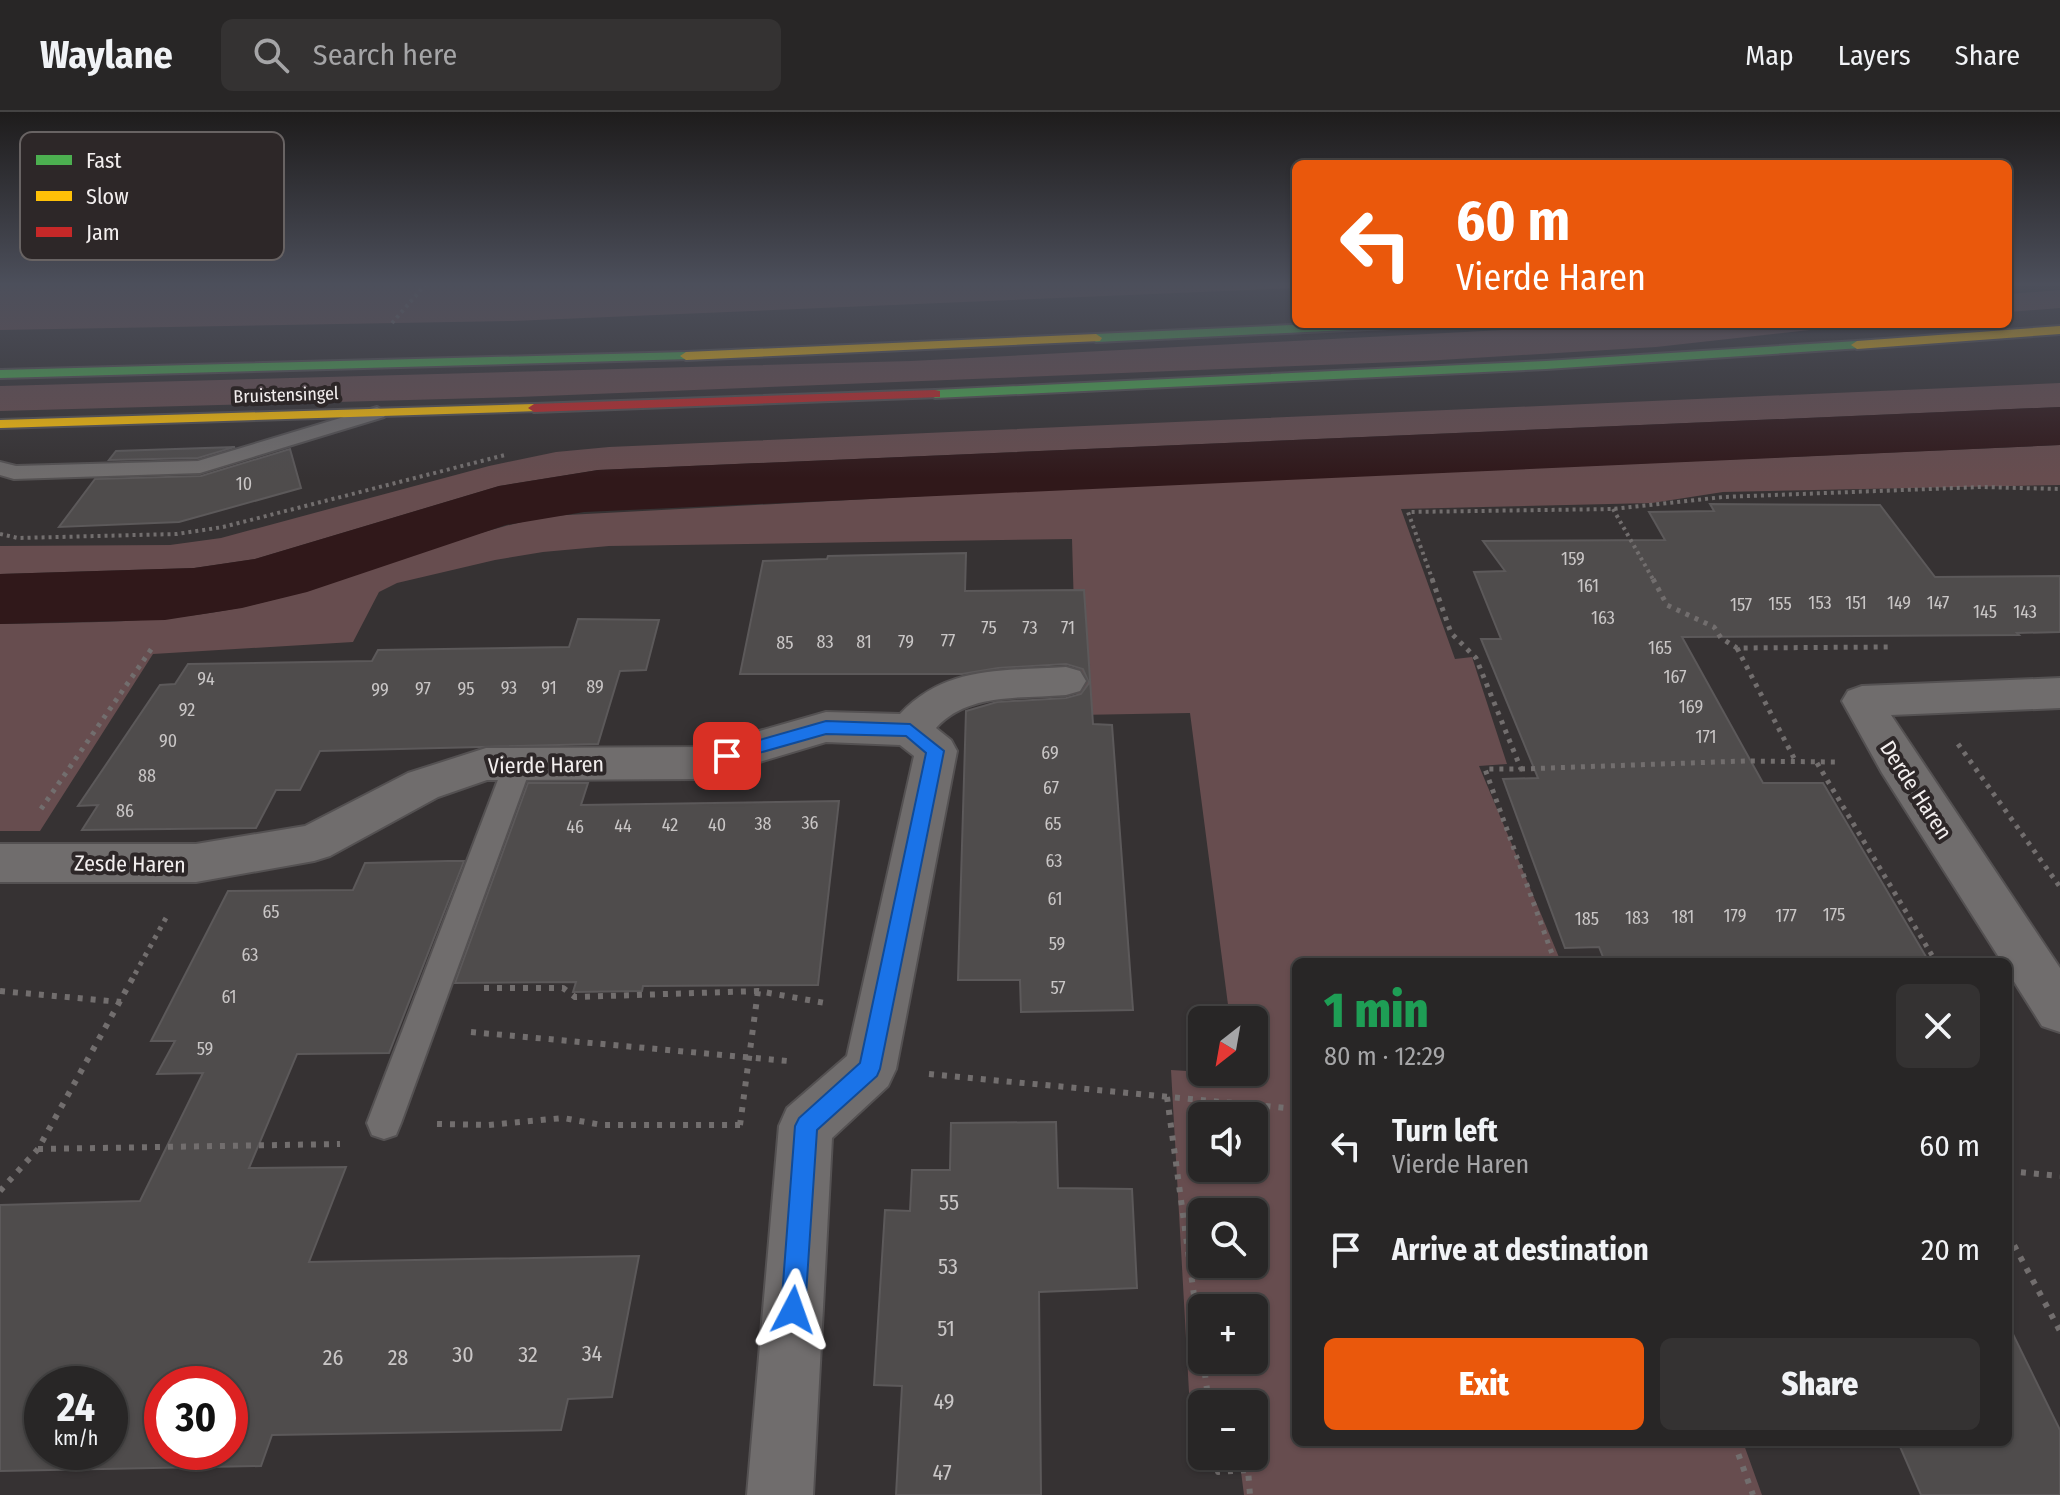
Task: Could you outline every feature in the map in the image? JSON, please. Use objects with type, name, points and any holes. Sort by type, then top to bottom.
[{"type":"main road","name":"Bruistensingel","points":[[0,374],[534,362],[857,350]]},
{"type":"main road","name":"Bruistensingel","points":[[0,424],[377,413],[1425,372],[1819,350]]},
{"type":"street","points":[[780,1495],[806,1126],[870,1069],[936,751],[910,730],[933,705],[969,688],[1066,681]]},
{"type":"street","name":"Derde Haren","points":[[2060,693],[1862,701],[1897,762],[2060,1010]]},
{"type":"street","name":"Vierde Haren","points":[[196,863],[314,843],[423,785],[486,764],[703,763],[826,727],[910,730]]},
{"type":"street","name":"Zesde Haren","points":[[2,863],[196,863]]},
{"type":"lane","points":[[0,468],[14,473],[200,467],[377,413]]},
{"type":"lane","points":[[384,1123],[518,764]]},
{"type":"path","points":[[1521,769],[1476,658],[1451,633],[1408,512],[1613,509],[1723,497],[1981,487],[2060,489]]},
{"type":"path","points":[[1613,509],[1667,605],[1714,627],[1721,638],[1737,648],[1796,762]]},
{"type":"path","points":[[1737,648],[1906,647]]},
{"type":"path","points":[[2,863],[152,648]]},
{"type":"path","points":[[1925,698],[2060,887]]},
{"type":"path","points":[[1554,958],[1485,769],[1745,761],[1897,762]]},
{"type":"path","points":[[1817,763],[1934,958]]},
{"type":"path","name":"Zesde Haren","points":[[0,1191],[38,1149],[196,863]]},
{"type":"path","points":[[434,988],[563,988],[575,997],[758,991],[881,1012]]},
{"type":"path","points":[[0,991],[121,1002]]},
{"type":"path","points":[[740,1125],[758,991]]},
{"type":"path","points":[[418,1028],[1292,1109]]},
{"type":"path","points":[[1167,1097],[1194,1294]]},
{"type":"path","points":[[38,1149],[344,1144],[357,1141],[384,1123],[495,1124],[511,1120],[589,1120],[602,1125],[806,1126]]},
{"type":"path","points":[[2012,1171],[2060,1176]]},
{"type":"path","points":[[2012,1241],[2060,1331]]},
{"type":"path","points":[[1735,1446],[1753,1495]]},
{"type":"path","points":[[1218,1470],[1248,1470],[1250,1495]]},
{"type":"shaded area","points":[[1130,350],[1614,350],[1424,361],[518,397],[0,411],[0,386],[911,361]]},
{"type":"shaded area","points":[[2060,383],[2060,407],[598,470],[499,486],[255,559],[194,568],[0,574],[0,546],[170,545],[221,538],[489,466],[556,452],[609,447]]},
{"type":"shaded area","points":[[2060,407],[2060,445],[584,512],[506,525],[307,592],[242,608],[165,620],[0,624],[0,574],[194,568],[255,559],[499,486],[598,470]]},
{"type":"shaded area","points":[[2060,445],[2060,485],[1723,492],[1652,503],[1401,509],[1455,659],[1472,657],[1507,764],[1479,766],[1559,958],[1292,958],[1292,1446],[1744,1446],[1762,1495],[1244,1495],[1241,1470],[1268,1470],[1268,1390],[1189,1390],[1171,1070],[1188,1071],[1188,1086],[1268,1086],[1268,1006],[1228,1006],[1190,713],[1077,715],[1072,539],[609,546],[495,560],[397,583],[379,592],[353,642],[153,654],[40,831],[0,831],[0,624],[152,619],[213,613],[282,598],[509,525],[548,516],[1058,489]]},
{"type":"building","points":[[235,447],[198,458],[109,460],[116,451]]},
{"type":"building","points":[[290,449],[301,488],[179,522],[59,527],[95,479],[201,476]]},
{"type":"building","points":[[1710,504],[1880,505],[1935,577],[2060,576],[2060,632],[2017,633],[2019,635],[1682,637],[1763,783],[1823,783],[1927,958],[1603,958],[1599,947],[1565,948],[1503,779],[1538,778],[1481,639],[1501,639],[1474,572],[1505,571],[1483,541],[1665,540],[1649,512],[1714,511]]},
{"type":"building","points":[[966,553],[965,591],[1084,590],[1093,724],[1112,725],[1133,1010],[1021,1012],[1020,980],[958,980],[966,711],[997,702],[1066,698],[1081,694],[1089,683],[1083,669],[1066,664],[998,668],[962,674],[740,674],[763,561],[827,559],[828,556]]},
{"type":"building","points":[[578,619],[659,620],[646,670],[620,671],[598,744],[320,751],[300,790],[276,790],[256,828],[82,830],[98,805],[78,806],[160,685],[175,684],[188,664],[372,661],[378,650],[569,647]]},
{"type":"building","points":[[528,783],[588,783],[581,805],[839,801],[818,985],[643,986],[642,991],[573,992],[576,982],[455,983]]},
{"type":"building","points":[[464,861],[389,1053],[297,1054],[249,1168],[346,1167],[309,1262],[639,1256],[612,1397],[568,1399],[561,1430],[272,1435],[261,1466],[248,1466],[248,1366],[144,1366],[144,1468],[128,1469],[128,1366],[24,1366],[24,1470],[52,1470],[0,1471],[0,1205],[140,1201],[203,1073],[157,1074],[175,1041],[151,1041],[228,891],[353,890],[365,863]]},
{"type":"building","points":[[1056,1122],[1058,1188],[1132,1189],[1137,1288],[1039,1292],[1041,1495],[896,1495],[902,1386],[874,1385],[885,1210],[910,1211],[912,1170],[950,1170],[951,1123]]},
{"type":"building","points":[[2012,1332],[2060,1430],[2060,1495],[1921,1495],[1900,1446],[2012,1446]]},
{"type":"traffic: fast","points":[[935,394],[1546,365],[1786,350]]},
{"type":"traffic: fast","points":[[0,374],[686,356]]},
{"type":"traffic: slow","points":[[686,356],[833,350]]},
{"type":"traffic: slow","points":[[0,424],[534,408]]},
{"type":"traffic: jam","points":[[534,408],[935,394]]},
{"type":"route","points":[[727,756],[826,727],[910,730],[936,751],[870,1069],[806,1126],[793,1310]]}]
